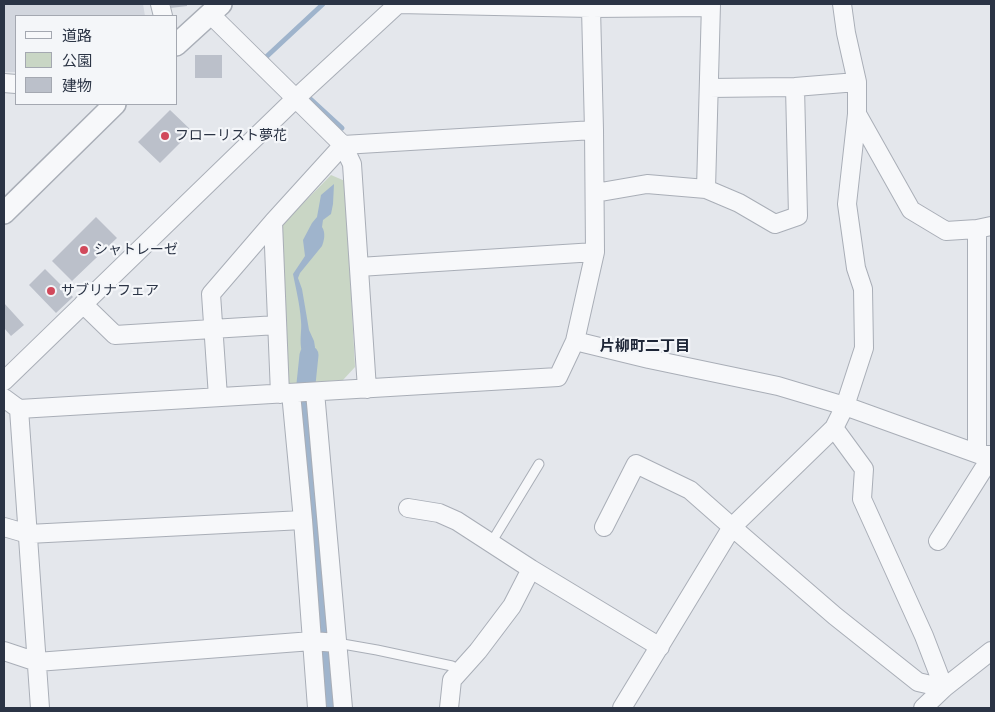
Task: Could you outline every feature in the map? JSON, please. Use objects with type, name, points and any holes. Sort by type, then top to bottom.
[{"type":"street","points":[[4,381],[296,99],[398,4],[591,8],[711,5],[706,189]]},
{"type":"street","points":[[622,708],[732,528],[834,428],[846,406],[864,348],[863,289],[856,268],[847,204],[857,114],[857,82],[846,34],[842,4]]},
{"type":"street","points":[[4,398],[19,409],[558,377],[575,341],[595,252],[591,8]]},
{"type":"street","points":[[178,44],[215,9],[296,99],[343,144],[352,164],[367,388]]},
{"type":"street","points":[[709,88],[796,87],[857,82]]},
{"type":"street","points":[[595,194],[646,184],[706,189],[739,203],[775,224],[798,216],[796,87]]},
{"type":"street","points":[[4,213],[114,105]]},
{"type":"street","points":[[857,114],[911,210],[946,231],[984,227],[987,455],[938,541]]},
{"type":"street","points":[[218,397],[212,294],[343,144],[594,130]]},
{"type":"street","points":[[273,222],[277,325],[303,520],[318,708]]},
{"type":"street","points":[[358,267],[595,252]]},
{"type":"street","points":[[83,304],[115,335],[277,325]]},
{"type":"street","points":[[575,341],[649,359],[778,386],[846,406],[987,455]]},
{"type":"street","points":[[315,392],[343,708]]},
{"type":"street","points":[[19,409],[40,708]]},
{"type":"street","points":[[834,428],[864,469],[862,499],[924,636],[944,688]]},
{"type":"street","points":[[604,527],[636,464],[690,490],[835,616],[918,682],[944,688]]},
{"type":"street","points":[[408,508],[439,513],[457,521],[531,569],[660,647]]},
{"type":"street","points":[[4,527],[28,534],[303,520]]},
{"type":"street","points":[[449,708],[452,680],[478,651],[512,606],[531,569]]},
{"type":"street","points":[[4,651],[37,662],[312,641],[337,643]]},
{"type":"street","points":[[923,708],[944,688],[991,651]]},
{"type":"lane","points":[[491,543],[539,464]]},
{"type":"lane","points":[[337,643],[452,666],[460,670]]},
{"type":"shaded area","points":[[4,4],[143,4],[145,15],[15,15],[15,72],[4,72]]},
{"type":"green space","points":[[331,175],[345,181],[355,367],[343,380],[284,384],[276,231]]},
{"type":"water","points":[[334,184],[331,214],[323,220],[324,237],[322,246],[298,278],[302,289],[309,330],[315,347],[313,355],[307,355],[302,352],[301,348],[300,315],[293,274],[305,256],[303,240],[317,217],[321,195]]},
{"type":"building","points":[[171,4],[187,4],[187,6],[171,8]]},
{"type":"building","points":[[195,55],[222,55],[222,78],[195,78]]},
{"type":"building","name":"フローリスト夢花","points":[[170,110],[192,131],[160,163],[138,142]]},
{"type":"building","name":"シャトレーゼ","points":[[96,217],[117,238],[72,281],[52,261]]},
{"type":"building","name":"サブリナフェア","points":[[45,269],[73,297],[56,313],[29,285]]},
{"type":"building","points":[[4,303],[24,325],[11,336],[4,328]]},
{"type":"waterway","points":[[269,62],[265,58],[323,4]]},
{"type":"waterway","points":[[305,94],[342,128]]},
{"type":"waterway","points":[[309,355],[304,403],[331,708]]},
{"type":"place","name":"フローリスト夢花","points":[[165,136]]},
{"type":"place","name":"シャトレーゼ","points":[[84,250]]},
{"type":"place","name":"サブリナフェア","points":[[51,291]]},
{"type":"district","name":"片柳町二丁目","points":[[645,347]]}]
